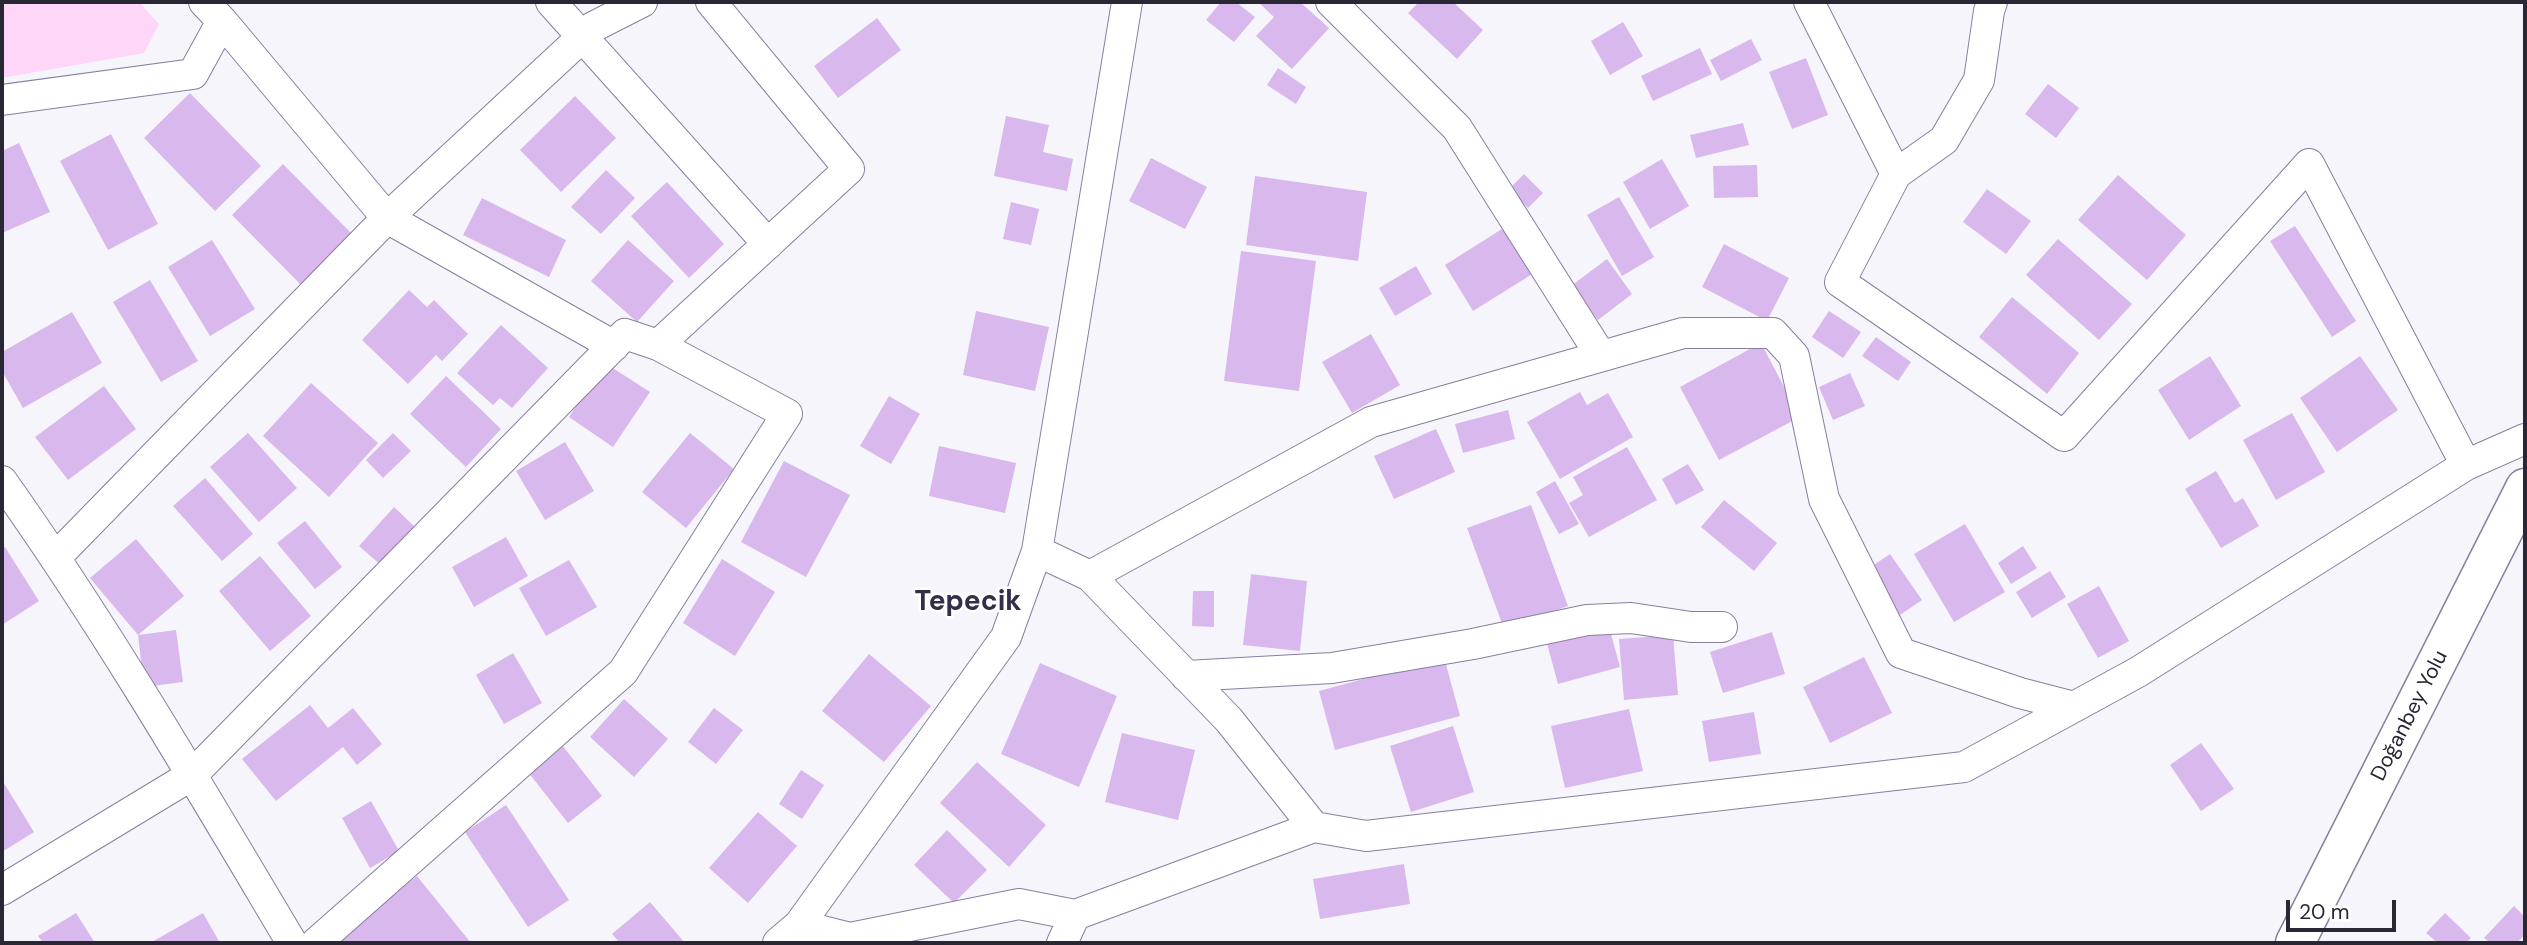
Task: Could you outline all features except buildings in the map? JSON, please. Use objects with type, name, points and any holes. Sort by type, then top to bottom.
[{"type":"main road","name":"Doğanbey Yolu","points":[[2295,943],[2525,488]]},
{"type":"street","points":[[551,2],[768,244]]},
{"type":"street","points":[[56,557],[387,218],[593,27],[642,2]]},
{"type":"street","points":[[659,345],[849,169],[711,2]]},
{"type":"street","points":[[788,934],[1006,637],[1037,551],[1127,2]]},
{"type":"street","points":[[1331,2],[1457,128],[1601,356]]},
{"type":"street","points":[[1809,2],[1896,174]]},
{"type":"street","points":[[1992,2],[1979,80],[1944,140],[1896,174],[1840,282],[2064,436],[2309,164],[2466,465]]},
{"type":"street","points":[[2,100],[192,74],[213,11]]},
{"type":"street","points":[[213,11],[387,218],[614,346]]},
{"type":"street","points":[[1090,576],[1371,422],[1683,333],[1773,333],[1794,356],[1824,499],[1901,653],[2020,693],[2074,707]]},
{"type":"street","points":[[2,890],[192,775],[625,334],[659,345],[786,414],[623,672],[316,943]]},
{"type":"street","points":[[788,934],[850,938],[1019,904],[1075,915],[1314,827],[1366,836],[1964,767],[2138,672],[2466,465],[2525,439]]},
{"type":"street","points":[[2,481],[56,557],[192,775],[292,943]]},
{"type":"street","points":[[1037,551],[1090,576],[1229,720],[1314,827]]},
{"type":"street","points":[[1186,676],[1332,668],[1473,644],[1587,620],[1631,618],[1691,627],[1722,627]]},
{"type":"street","points":[[1062,943],[1075,915]]},
{"type":"shaded area","points":[[2,2],[139,2],[159,24],[144,53],[2,78]]},
{"type":"district","name":"Tepecik","points":[[968,603]]}]
